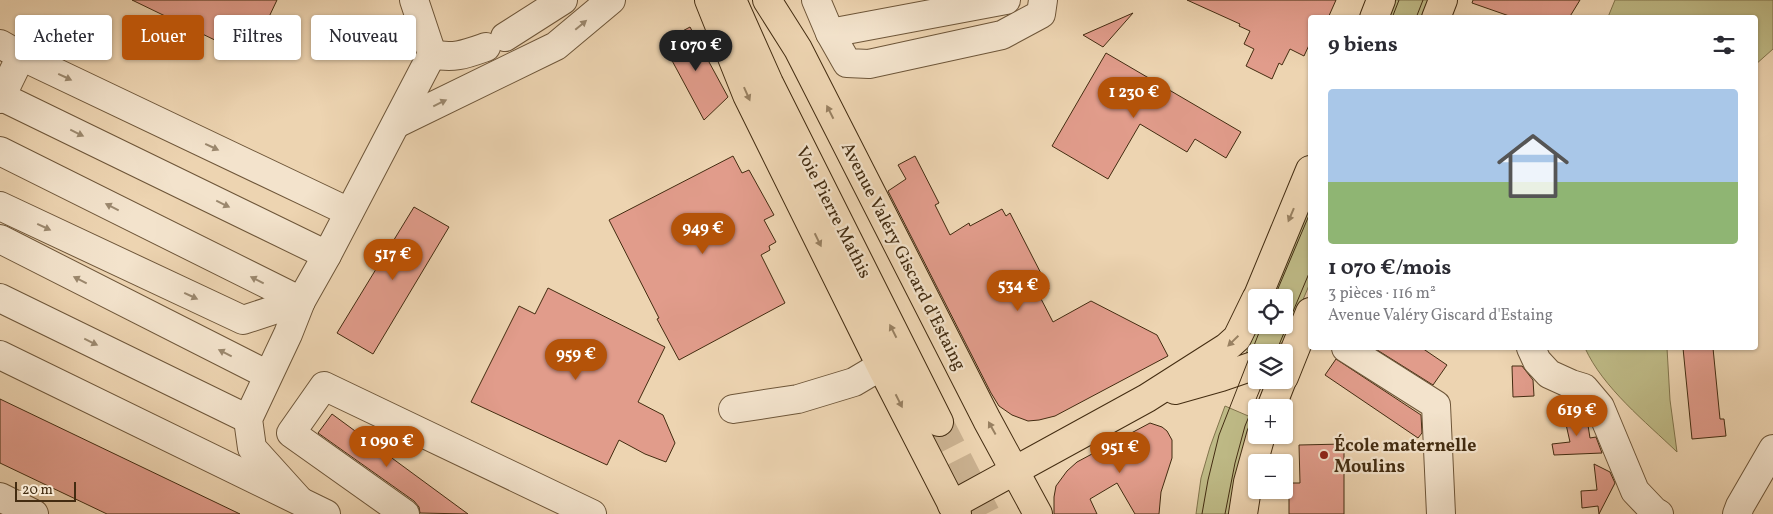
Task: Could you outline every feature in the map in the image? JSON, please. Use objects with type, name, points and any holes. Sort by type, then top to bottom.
[{"type":"main road","points":[[709,0],[747,95],[954,509],[1015,471],[1147,398],[1227,346],[1237,338],[1248,316]]},
{"type":"main road","name":"Voie Pierre Mathis","points":[[732,0],[769,83],[939,422]]},
{"type":"main road","name":"Avenue Valéry Giscard d'Estaing","points":[[767,0],[798,49],[987,420],[1038,514]]},
{"type":"main road","points":[[1375,15],[1381,0]]},
{"type":"main road","points":[[1437,15],[1443,0]]},
{"type":"main road","points":[[1261,289],[1308,175]]},
{"type":"main road","points":[[1293,346],[1308,321]]},
{"type":"main road","points":[[1147,398],[1248,368]]},
{"type":"main road","points":[[1243,514],[1248,482],[1259,444]]},
{"type":"street","points":[[299,500],[252,448],[248,419],[288,334],[301,301],[432,54],[414,0]]},
{"type":"street","points":[[432,54],[446,57],[462,55],[496,42],[563,0]]},
{"type":"street","points":[[396,124],[556,46],[610,0]]},
{"type":"street","points":[[816,0],[830,33],[847,63],[869,64],[1002,35],[1041,14],[1043,0]]},
{"type":"street","points":[[830,33],[1006,0]]},
{"type":"street","points":[[327,255],[1,98],[11,51],[348,212]]},
{"type":"street","points":[[0,151],[301,301]]},
{"type":"street","points":[[0,206],[243,320],[301,301]]},
{"type":"street","points":[[0,239],[268,376]]},
{"type":"street","points":[[0,298],[248,419]]},
{"type":"street","points":[[1349,350],[1436,405],[1441,514]]},
{"type":"street","points":[[1532,350],[1537,361],[1549,374],[1584,388],[1600,406],[1636,491],[1654,511],[1660,514]]},
{"type":"street","points":[[0,355],[326,514]]},
{"type":"street","points":[[733,409],[798,399],[854,382],[881,366]]},
{"type":"street","points":[[405,514],[291,433],[324,386],[592,514]]},
{"type":"street","points":[[1732,511],[1773,449]]},
{"type":"street","points":[[0,498],[34,514]]},
{"type":"shaded area","points":[[1395,0],[1428,0],[1422,15],[1388,15]]},
{"type":"shaded area","points":[[1615,0],[1773,0],[1773,49],[1758,62],[1758,15],[1609,15]]},
{"type":"shaded area","points":[[1308,206],[1308,288],[1293,323],[1293,289],[1272,289]]},
{"type":"shaded area","points":[[1254,334],[1288,334],[1280,344],[1250,344]]},
{"type":"shaded area","points":[[1248,349],[1248,358],[1242,363]]},
{"type":"shaded area","points":[[1586,350],[1667,350],[1670,400],[1677,452],[1626,404],[1593,363]]},
{"type":"shaded area","points":[[1225,406],[1248,416],[1248,435],[1240,463],[1230,514],[1196,514],[1201,478]]},
{"type":"building","points":[[132,0],[277,0],[270,15],[214,15],[214,40],[204,35],[204,15],[163,15]]},
{"type":"building","points":[[1187,0],[1336,0],[1329,15],[1308,15],[1308,47],[1304,56],[1290,49],[1282,65],[1279,63],[1272,79],[1246,66],[1254,49],[1244,44],[1250,31],[1239,26],[1240,24]]},
{"type":"building","points":[[1473,0],[1580,0],[1571,15],[1506,15],[1472,3]]},
{"type":"building","points":[[1133,13],[1103,47],[1083,35]]},
{"type":"building","points":[[690,27],[728,97],[704,120],[662,42]]},
{"type":"building","points":[[1106,53],[1241,132],[1226,158],[1195,139],[1187,152],[1140,124],[1108,179],[1052,146]]},
{"type":"building","points":[[733,156],[742,173],[749,170],[774,215],[764,220],[776,242],[769,246],[770,250],[761,255],[785,303],[679,360],[609,220]]},
{"type":"building","points":[[915,156],[939,203],[935,205],[950,235],[969,223],[970,226],[1002,209],[1006,216],[1010,213],[1049,289],[1039,295],[1053,322],[1091,301],[1157,335],[1168,356],[1055,416],[1028,421],[1012,415],[999,406],[888,191],[906,179],[898,165]]},
{"type":"building","points":[[414,207],[449,227],[373,354],[337,333]]},
{"type":"building","points":[[548,288],[665,347],[638,402],[663,415],[675,443],[666,462],[645,454],[619,440],[607,465],[471,402],[519,306],[535,314]]},
{"type":"building","points":[[1377,350],[1425,350],[1447,365],[1433,385]]},
{"type":"building","points":[[1683,350],[1713,350],[1720,419],[1724,419],[1726,436],[1692,439]]},
{"type":"building","points":[[1336,359],[1421,415],[1422,433],[1418,438],[1325,375]]},
{"type":"building","points":[[1512,366],[1522,366],[1533,380],[1534,396],[1513,397]]},
{"type":"building","points":[[0,399],[240,514],[107,514],[0,463]]},
{"type":"building","points":[[1579,409],[1581,420],[1587,419],[1590,438],[1596,437],[1602,453],[1554,455],[1552,444],[1570,442],[1563,411]]},
{"type":"building","points":[[332,414],[468,514],[420,513],[419,507],[414,501],[318,433]]},
{"type":"building","points":[[1150,423],[1162,427],[1167,431],[1172,440],[1172,458],[1161,492],[1159,514],[1135,514],[1117,483],[1090,499],[1097,514],[1054,514],[1056,486],[1067,471],[1077,462]]},
{"type":"building","points":[[1344,444],[1344,514],[1289,514],[1289,499],[1293,499],[1293,483],[1300,483],[1299,445]]},
{"type":"building","points":[[1594,464],[1610,472],[1615,483],[1599,514],[1598,506],[1582,508],[1581,491],[1597,490]]},
{"type":"tunnel","points":[[939,422],[986,514]]},
{"type":"tram line","points":[[1393,15],[1399,0]]},
{"type":"tram line","points":[[1417,15],[1423,0]]},
{"type":"tram line","points":[[1278,289],[1308,218]]},
{"type":"tram line","points":[[1279,344],[1308,276]]},
{"type":"tram line","points":[[1202,514],[1219,435],[1258,334]]},
{"type":"tram line","points":[[1225,514],[1235,463],[1245,426],[1260,389]]},
{"type":"place","name":"École maternelle Moulins","points":[[1324,455]]}]
